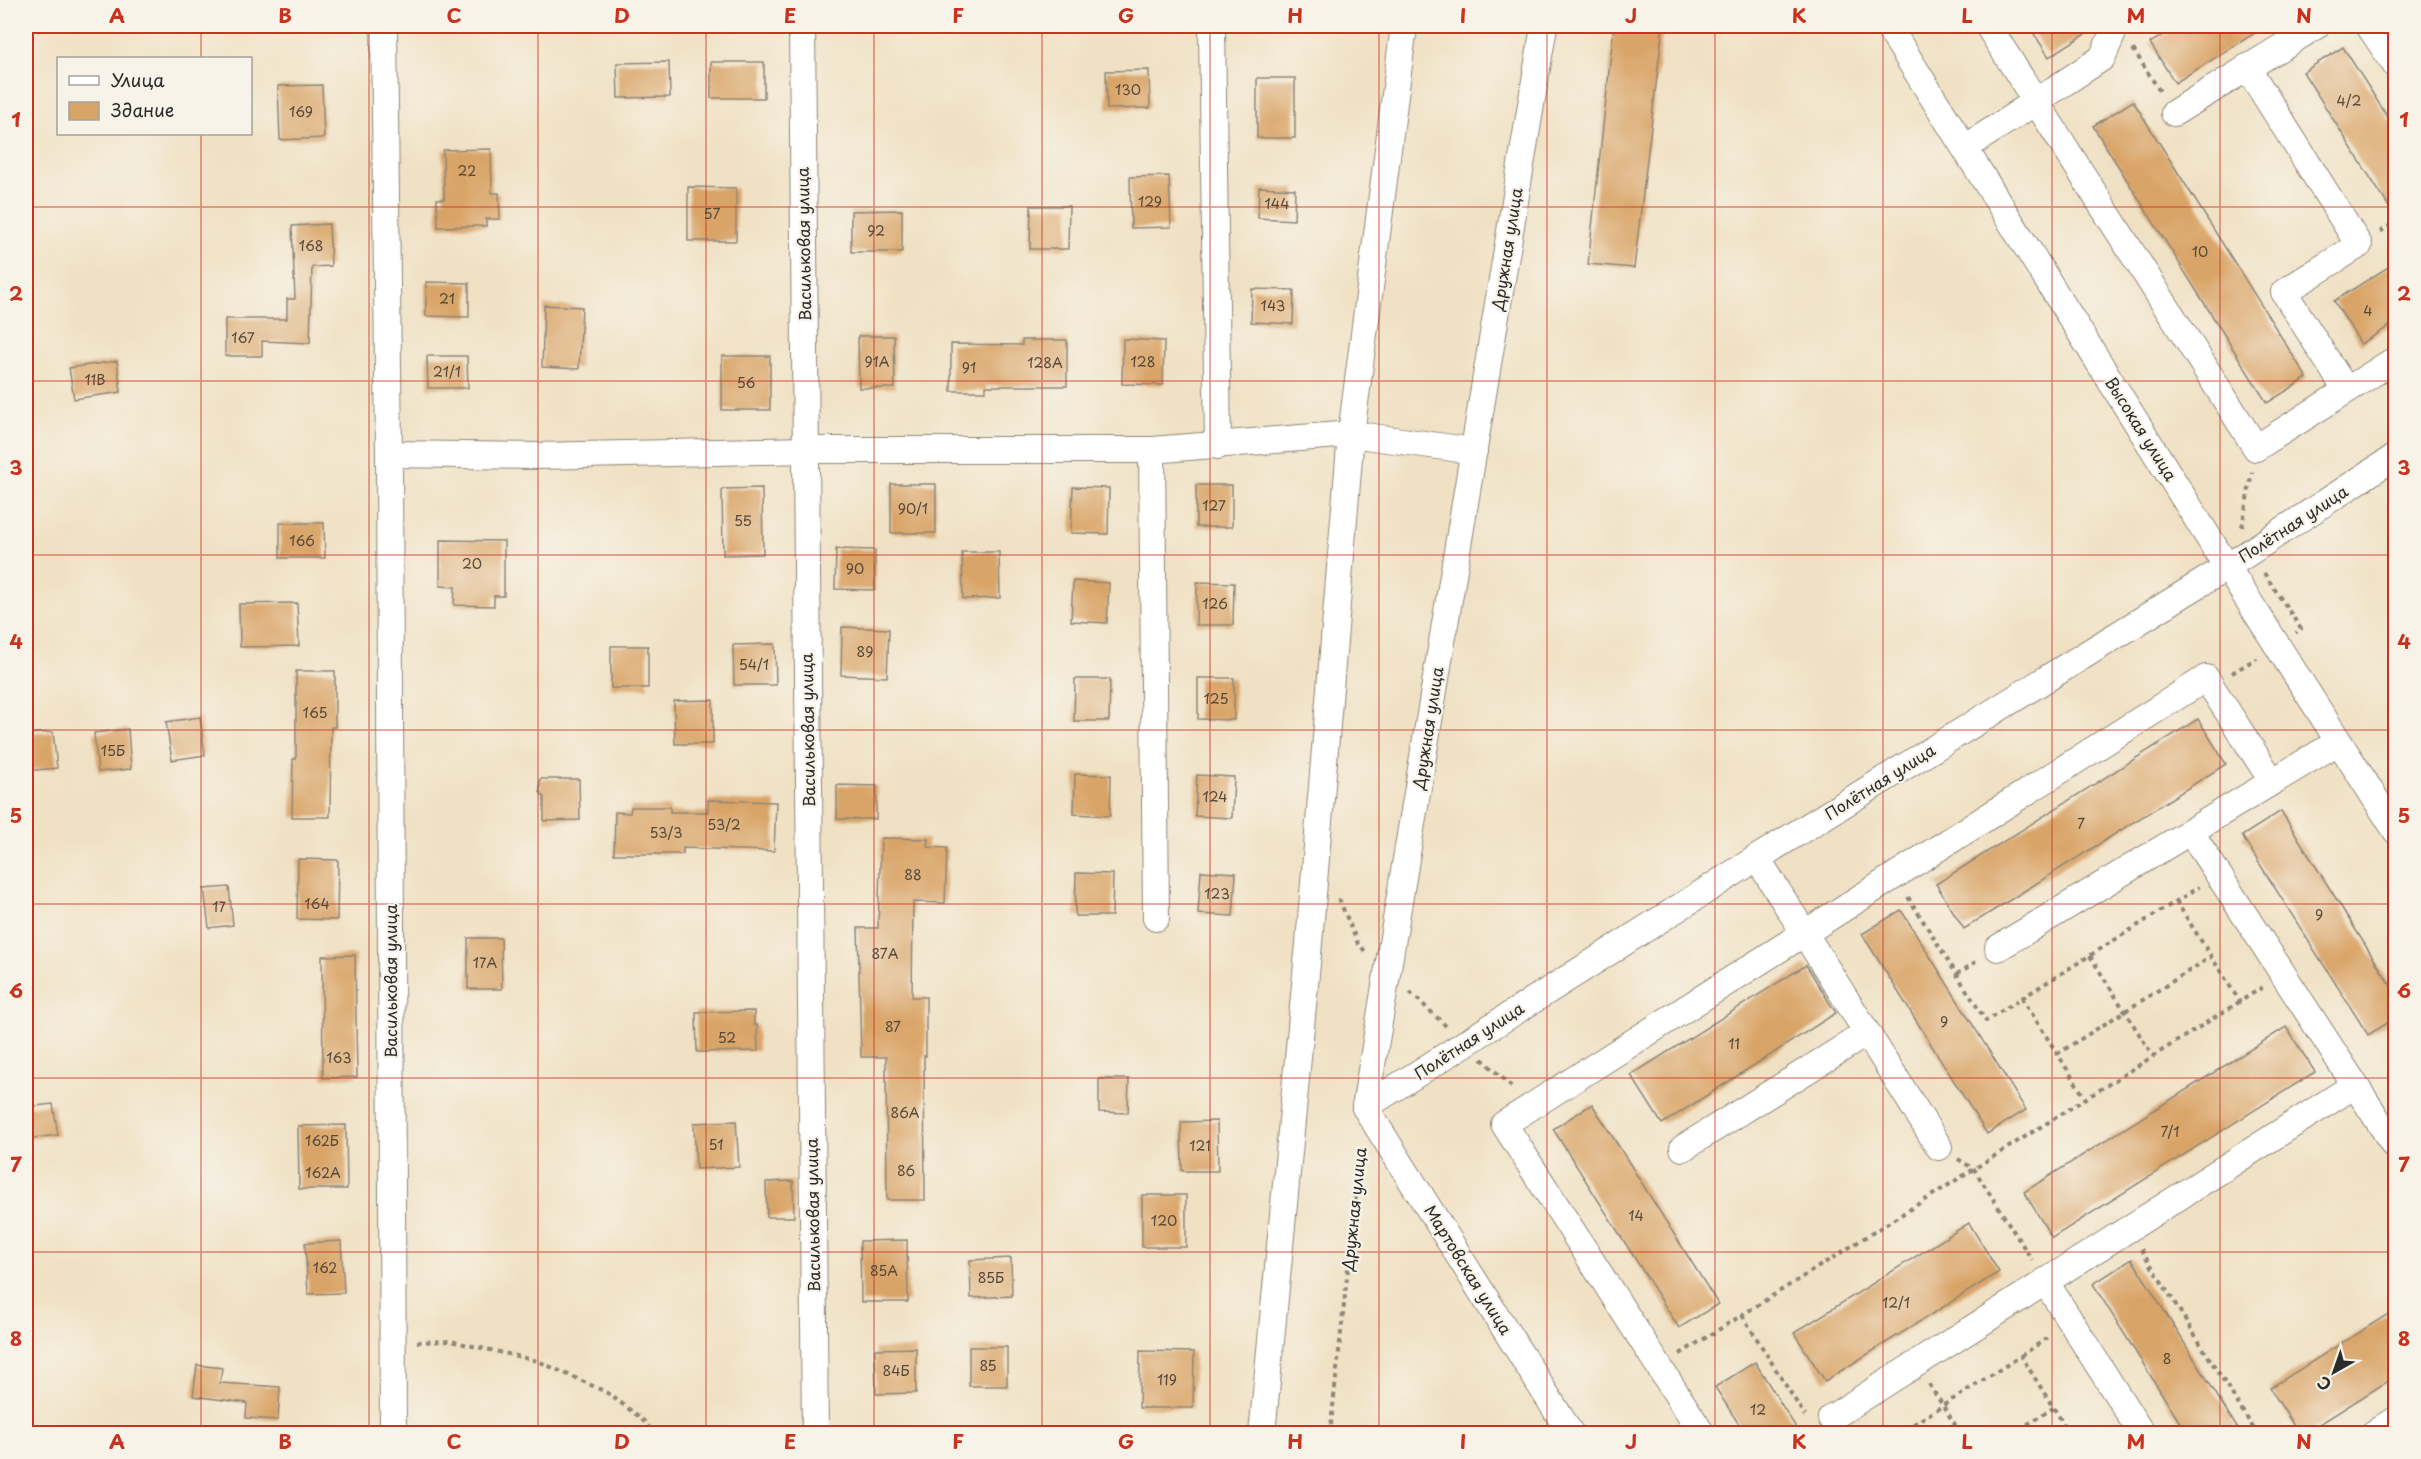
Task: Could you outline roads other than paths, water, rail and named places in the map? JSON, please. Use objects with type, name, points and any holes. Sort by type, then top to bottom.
[{"type":"street","name":"Васильковая улица","points":[[384,26],[389,454],[393,1434]]},
{"type":"street","name":"Васильковая улица","points":[[802,26],[815,1434]]},
{"type":"street","points":[[1212,26],[1218,446]]},
{"type":"street","points":[[1262,1434],[1314,879],[1351,434],[1404,26]]},
{"type":"street","name":"Дружная улица","points":[[1365,1107],[1544,26]]},
{"type":"street","name":"Высокая улица","points":[[1888,26],[2227,567],[2396,831]]},
{"type":"street","points":[[1988,26],[2256,448],[2396,359]]},
{"type":"street","points":[[2174,114],[2316,26]]},
{"type":"street","points":[[2369,26],[2396,66]]},
{"type":"street","points":[[1965,148],[2102,58],[2123,35]]},
{"type":"street","points":[[2247,67],[2359,245],[2284,292],[2346,390]]},
{"type":"street","points":[[389,454],[537,456],[806,450],[1152,450],[1351,434],[1474,451]]},
{"type":"street","points":[[1152,450],[1156,918]]},
{"type":"street","name":"Полётная улица","points":[[1365,1107],[1757,858],[2227,567],[2396,456]]},
{"type":"street","points":[[1702,1434],[1504,1124],[2206,678],[2272,781]]},
{"type":"street","points":[[1998,948],[2338,742]]},
{"type":"street","points":[[2190,831],[2396,1148]]},
{"type":"street","points":[[1757,858],[1939,1148]]},
{"type":"street","points":[[1683,1148],[1867,1033]]},
{"type":"street","points":[[1832,1418],[2355,1085]]},
{"type":"street","name":"Мартовская улица","points":[[1365,1107],[1571,1434]]},
{"type":"street","points":[[2045,1281],[2142,1434]]},
{"type":"street","points":[[2373,1434],[2396,1419]]}]
